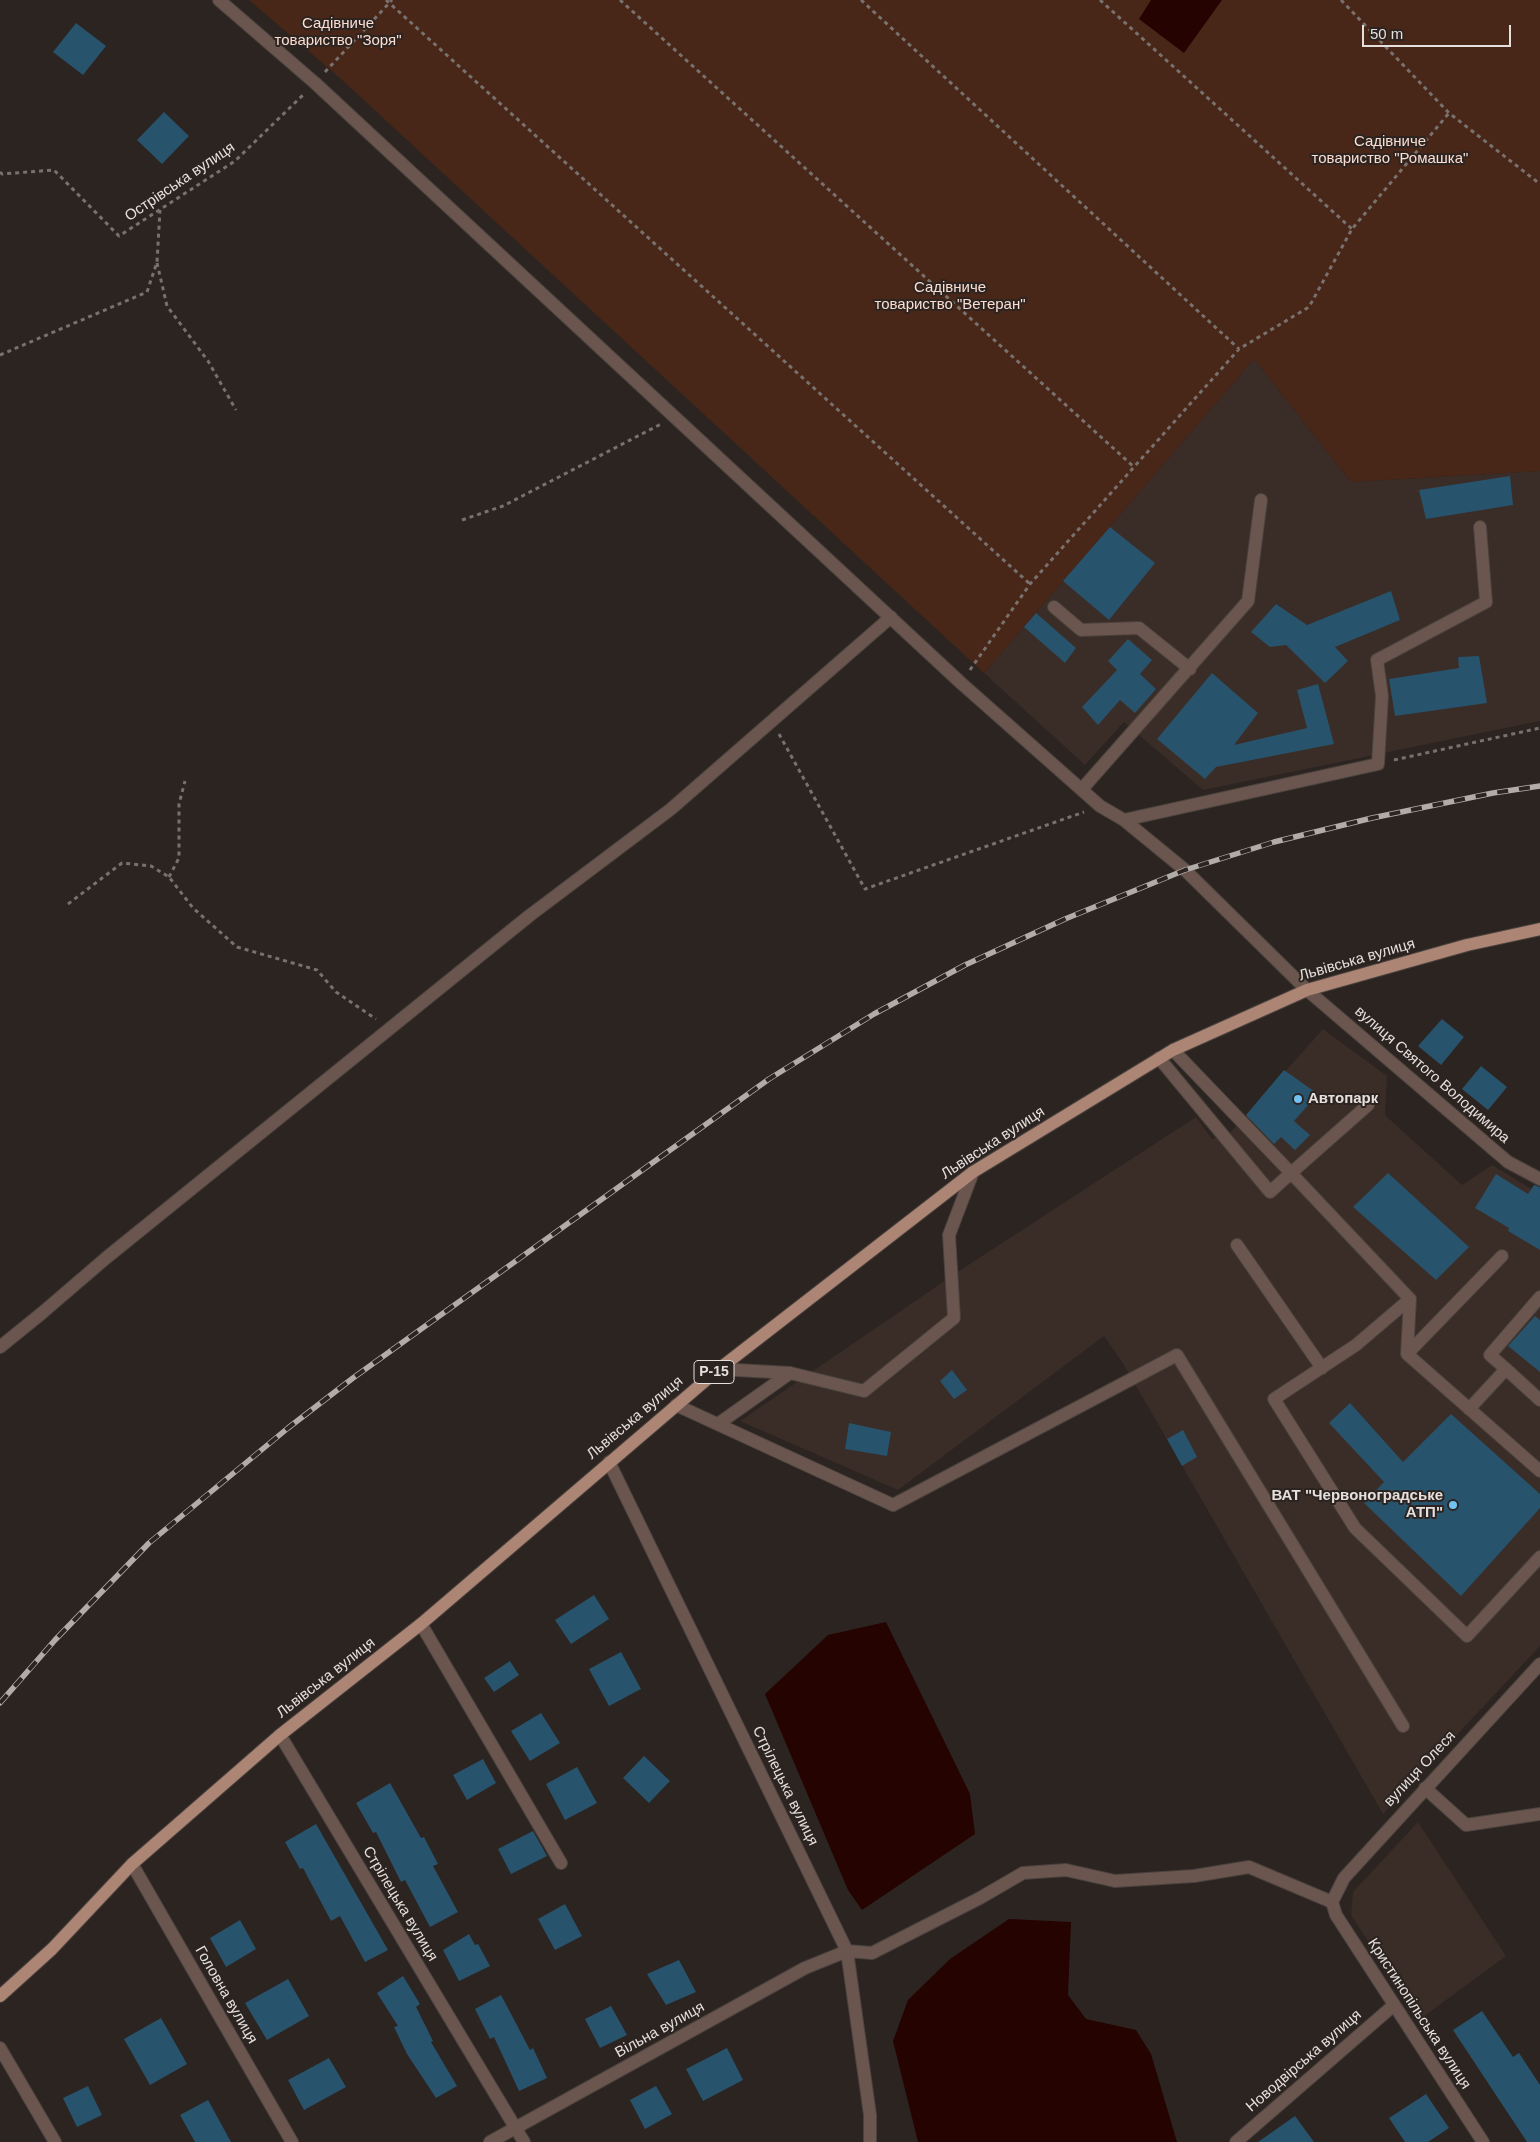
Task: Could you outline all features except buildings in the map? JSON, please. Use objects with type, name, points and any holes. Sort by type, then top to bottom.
[{"type":"main road","name":"Львівська вулиця","points":[[0,1996],[52,1949],[132,1864],[280,1735],[421,1624],[719,1368],[973,1172],[1173,1050],[1307,990],[1467,945],[1540,929]]},
{"type":"street","name":"вулиця Святого Володимира","points":[[219,0],[315,83],[961,683],[1100,806],[1124,820],[1185,870],[1307,990],[1508,1162],[1540,1179]]},
{"type":"street","points":[[1082,789],[1190,669],[1248,601],[1261,500]]},
{"type":"street","points":[[1124,820],[1378,764],[1382,696],[1377,660],[1486,602],[1480,527]]},
{"type":"street","points":[[1054,608],[1081,630],[1139,628],[1190,669]]},
{"type":"street","points":[[0,1346],[529,916],[671,809],[891,617]]},
{"type":"street","points":[[1173,1050],[1410,1299],[1406,1354]]},
{"type":"street","points":[[1159,1058],[1270,1192],[1368,1106]]},
{"type":"street","points":[[719,1368],[790,1373],[864,1391],[954,1318],[949,1235],[973,1172]]},
{"type":"street","points":[[1237,1245],[1322,1368]]},
{"type":"street","points":[[1406,1354],[1502,1256]]},
{"type":"street","points":[[1540,1297],[1490,1355],[1540,1400]]},
{"type":"street","points":[[1410,1299],[1356,1345],[1274,1399],[1355,1528],[1467,1636],[1540,1557]]},
{"type":"street","points":[[1406,1354],[1540,1471]]},
{"type":"street","points":[[676,1405],[893,1505],[1177,1355],[1403,1726]]},
{"type":"street","points":[[1469,1409],[1506,1369]]},
{"type":"street","points":[[718,1424],[790,1373]]},
{"type":"street","name":"Стрілецька вулиця","points":[[609,1462],[848,1950],[870,2116],[870,2142]]},
{"type":"street","points":[[421,1624],[561,1864]]},
{"type":"street","name":"вулиця Олеся","points":[[1332,1902],[1344,1878],[1540,1664]]},
{"type":"street","name":"Стрілецька вулиця","points":[[280,1735],[524,2142]]},
{"type":"street","points":[[1425,1788],[1466,1824],[1540,1814]]},
{"type":"street","name":"Головна вулиця","points":[[132,1864],[292,2142]]},
{"type":"street","points":[[848,1950],[872,1953],[980,1898],[1023,1872],[1066,1870],[1115,1882],[1194,1876],[1249,1867],[1332,1902]]},
{"type":"street","name":"Кристинопільська вулиця","points":[[1332,1902],[1336,1915],[1483,2142]]},
{"type":"street","name":"Вільна вулиця","points":[[490,2142],[805,1968],[848,1950]]},
{"type":"street","name":"Новодвірська вулиця","points":[[1236,2142],[1394,2005]]},
{"type":"street","points":[[0,2048],[56,2142]]},
{"type":"path","points":[[620,0],[1134,467]]},
{"type":"path","points":[[861,0],[1239,349]]},
{"type":"path","points":[[1100,0],[1352,229]]},
{"type":"path","points":[[1341,0],[1449,113],[1540,184]]},
{"type":"path","name":"Острівська вулиця","points":[[0,172],[2,174],[54,170],[119,236],[235,161],[315,83],[389,1]]},
{"type":"path","points":[[389,1],[1030,584]]},
{"type":"path","points":[[961,683],[1030,584],[1239,349],[1309,307],[1352,229],[1449,113]]},
{"type":"path","points":[[0,355],[147,292],[157,262],[160,209]]},
{"type":"path","points":[[157,262],[167,306],[208,361],[236,410]]},
{"type":"path","points":[[462,520],[504,506],[675,417]]},
{"type":"path","points":[[772,721],[865,889],[1100,806]]},
{"type":"path","points":[[1378,764],[1540,728]]},
{"type":"path","points":[[169,877],[179,858],[179,804],[185,781]]},
{"type":"path","points":[[68,904],[122,863],[151,866],[169,877],[193,908],[237,947],[317,970],[336,992],[390,1030]]},
{"type":"shaded area","points":[[1151,0],[1222,0],[1184,53],[1139,19]]},
{"type":"shaded area","points":[[1254,359],[1351,482],[1540,471],[1540,721],[1203,790],[1124,722],[1085,765],[984,673]]},
{"type":"shaded area","points":[[1323,1029],[1387,1076],[1385,1115],[1462,1185],[1492,1165],[1540,1194],[1540,1646],[1383,1814],[1124,1365],[1104,1336],[898,1490],[740,1421],[962,1269],[1196,1117],[1212,1139],[1231,1132]]},
{"type":"shaded area","points":[[886,1622],[970,1794],[975,1834],[862,1910],[848,1890],[765,1694],[828,1635]]},
{"type":"shaded area","points":[[1418,1822],[1506,1956],[1419,2020],[1351,1915],[1353,1892]]},
{"type":"shaded area","points":[[1009,1919],[1071,1922],[1068,1995],[1086,2019],[1136,2030],[1151,2054],[1177,2142],[918,2142],[893,2041],[908,2000],[950,1959]]},
{"type":"green space","name":"Садівниче товариство \"Ветеран\"","points":[[249,0],[1540,0],[1540,471],[1351,482],[1254,359],[984,673],[341,79]]},
{"type":"railway","points":[[0,1703],[55,1640],[149,1543],[288,1428],[353,1378],[769,1079],[874,1014],[965,965],[1065,919],[1185,870],[1274,842],[1372,818],[1493,793],[1540,786]]},
{"type":"place","name":"Автопарк","points":[[1298,1099]]},
{"type":"place","name":"ВАТ \"Червоноградське АТП\"","points":[[1453,1505]]},
{"type":"park label","name":"Садівниче товариство \"Зоря\"","points":[[338,32]]},
{"type":"park label","name":"Садівниче товариство \"Ромашка\"","points":[[1390,150]]}]
